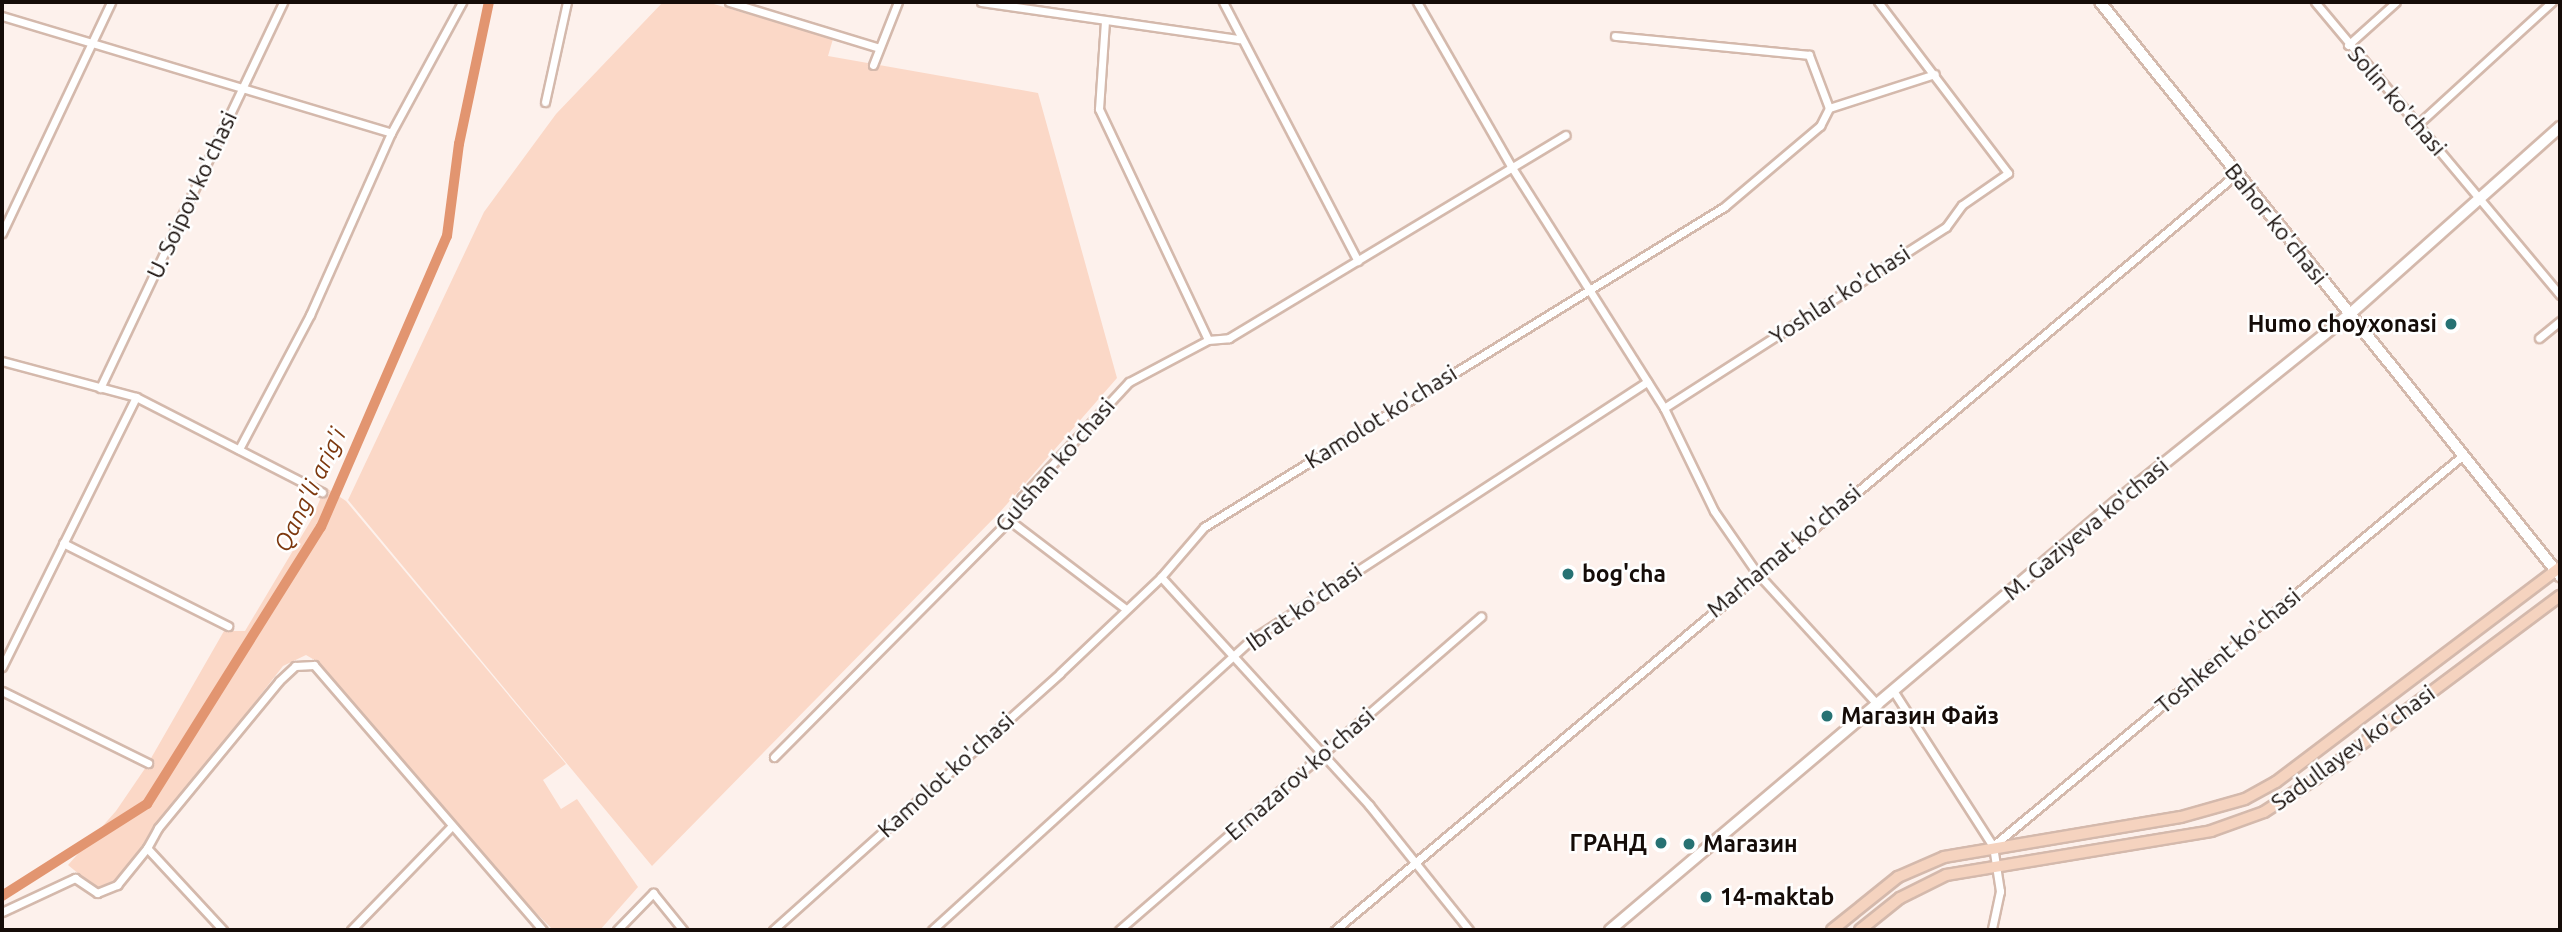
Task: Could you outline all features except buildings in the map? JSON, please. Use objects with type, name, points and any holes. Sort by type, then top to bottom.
[{"type":"main road","points":[[1832,930],[1884,887],[1913,869],[1993,846],[2181,817],[2245,799],[2276,782],[2559,571]]},
{"type":"main road","name":"Sadullayev ko'chasi","points":[[1860,930],[1930,881],[1997,864],[2189,835],[2264,812],[2315,779],[2560,596]]},
{"type":"street","points":[[2,233],[111,2]]},
{"type":"street","name":"U. Soipov ko'chasi","points":[[100,388],[283,2]]},
{"type":"street","points":[[240,449],[310,314],[391,133],[462,2]]},
{"type":"street","points":[[545,102],[567,2]]},
{"type":"street","points":[[729,2],[879,48]]},
{"type":"street","points":[[873,65],[898,2]]},
{"type":"street","points":[[981,2],[1239,39]]},
{"type":"street","points":[[1223,2],[1239,39],[1358,261]]},
{"type":"street","points":[[1417,2],[1511,166],[1664,408],[1714,511],[1757,573],[1878,705]]},
{"type":"street","points":[[1615,36],[1809,55],[1829,108],[1935,74],[1878,2]]},
{"type":"street","name":"Bahor ko'chasi","points":[[2100,2],[2235,175],[2350,314],[2462,456],[2559,571]]},
{"type":"street","name":"Solin ko'chasi","points":[[2315,2],[2416,126],[2483,198],[2560,295]]},
{"type":"street","points":[[2348,45],[2396,2]]},
{"type":"street","points":[[2416,126],[2552,2]]},
{"type":"street","points":[[2,16],[90,45],[243,85],[391,133]]},
{"type":"street","points":[[1105,21],[1099,109],[1208,340]]},
{"type":"street","name":"Yoshlar ko'chasi","points":[[1664,408],[1946,227],[1962,205],[2008,173],[1935,74]]},
{"type":"street","name":"Kamolot ko'chasi","points":[[773,930],[1161,577],[1204,527],[1588,288],[1724,207],[1820,126],[1829,108]]},
{"type":"street","name":"M. Gaziyeva ko'chasi","points":[[1610,930],[2116,502],[2350,314],[2560,127]]},
{"type":"street","name":"Gulshan ko'chasi","points":[[774,757],[1009,520],[1022,497],[1129,382],[1208,340],[1229,338],[1566,135]]},
{"type":"street","name":"Marhamat ko'chasi","points":[[1335,930],[1757,573],[2235,175]]},
{"type":"street","points":[[2539,338],[2560,321]]},
{"type":"street","points":[[2,361],[136,397],[322,492]]},
{"type":"street","name":"Ibrat ko'chasi","points":[[932,930],[1234,659],[1251,640],[1647,382]]},
{"type":"street","points":[[2,667],[136,397]]},
{"type":"street","name":"Toshkent ko'chasi","points":[[1993,846],[2462,456]]},
{"type":"street","points":[[1009,520],[1126,609]]},
{"type":"street","points":[[63,543],[228,626]]},
{"type":"street","points":[[1161,577],[1322,756],[1469,930]]},
{"type":"street","name":"Ernazarov ko'chasi","points":[[1119,930],[1481,616]]},
{"type":"street","points":[[2,912],[75,878],[97,893],[117,885],[147,848],[158,828],[295,666],[314,665],[450,828],[543,930]]},
{"type":"street","points":[[2,691],[148,763]]},
{"type":"street","points":[[1894,692],[1993,846],[2000,891],[1992,930]]},
{"type":"street","points":[[351,930],[450,828]]},
{"type":"street","points":[[147,848],[223,930]]},
{"type":"street","points":[[617,930],[653,893],[683,930]]},
{"type":"shaded area","points":[[663,2],[707,2],[833,39],[828,56],[1038,93],[1117,378],[1000,512],[652,866],[348,500],[484,212],[556,114]]},
{"type":"shaded area","points":[[325,487],[346,501],[566,764],[543,780],[561,809],[577,799],[638,887],[600,930],[553,930],[493,869],[318,662],[306,655],[283,666],[118,878],[97,889],[68,865],[116,811],[146,767],[224,631],[245,631],[313,517]]},
{"type":"waterway","name":"Qang'li arig'i","points":[[2,896],[147,804],[321,527],[447,236],[459,144],[489,2]]},
{"type":"place","name":"Humo choyxonasi","points":[[2451,324]]},
{"type":"place","name":"bog'cha","points":[[1568,574]]},
{"type":"place","name":"Магазин Файз","points":[[1827,716]]},
{"type":"place","name":"ГРАНД","points":[[1661,843]]},
{"type":"place","name":"Магазин","points":[[1689,844]]},
{"type":"place","name":"14-maktab","points":[[1706,897]]}]
